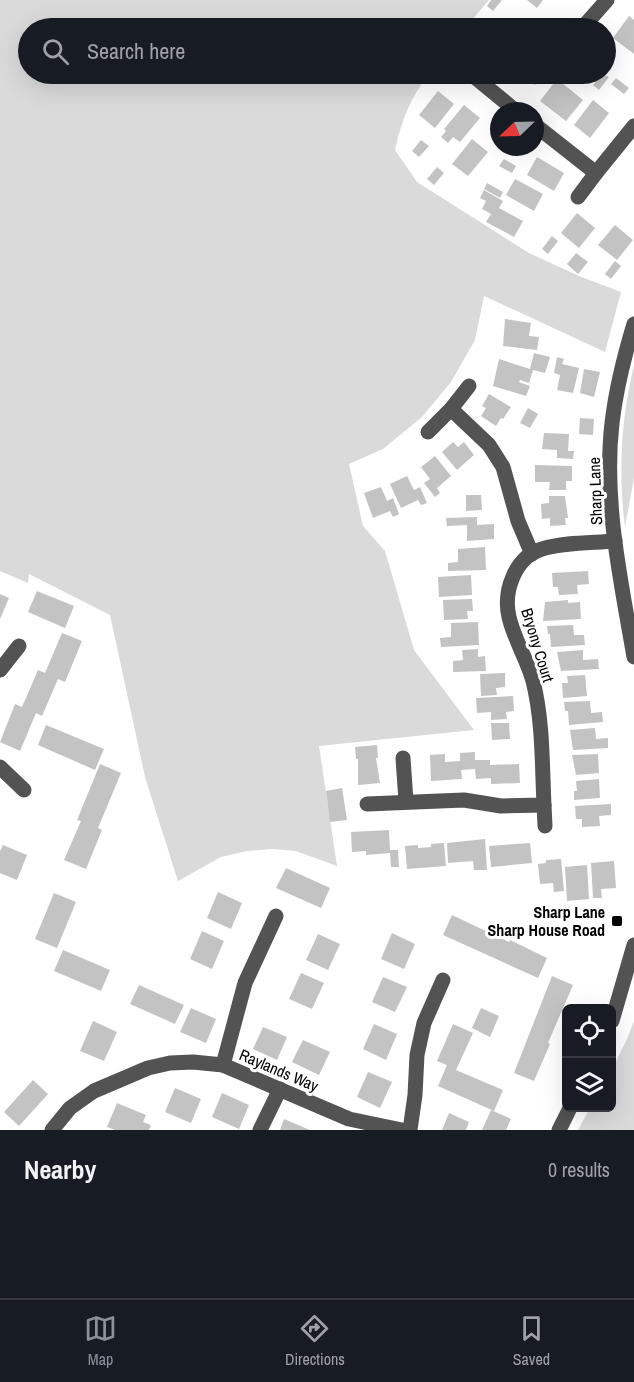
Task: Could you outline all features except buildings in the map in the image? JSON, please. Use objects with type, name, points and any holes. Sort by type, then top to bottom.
[{"type":"street","points":[[591,18],[607,0]]},
{"type":"street","points":[[483,84],[505,102]]},
{"type":"street","points":[[578,197],[634,126]]},
{"type":"street","points":[[544,132],[596,173]]},
{"type":"street","name":"Sharp Lane","points":[[634,324],[621,366],[612,425],[611,489],[615,541],[634,657]]},
{"type":"street","points":[[428,432],[451,409],[469,386]]},
{"type":"street","points":[[451,409],[489,445],[503,467],[518,521],[532,554],[540,549],[552,547],[615,541]]},
{"type":"street","name":"Bryony Court","points":[[532,554],[510,579],[507,598],[509,617],[533,681],[539,717],[545,826]]},
{"type":"street","points":[[0,670],[19,646]]},
{"type":"street","points":[[403,758],[406,801]]},
{"type":"street","points":[[0,767],[24,790]]},
{"type":"street","points":[[367,804],[464,800],[501,806],[544,805]]},
{"type":"street","points":[[223,1065],[245,984],[276,916]]},
{"type":"street","points":[[616,1007],[634,945]]},
{"type":"street","points":[[410,1130],[417,1055],[424,1023],[444,980]]},
{"type":"street","name":"Raylands Way","points":[[52,1130],[70,1108],[94,1091],[139,1071],[170,1063],[193,1062],[223,1065],[349,1119],[402,1130]]},
{"type":"street","points":[[260,1130],[280,1089]]},
{"type":"street","points":[[559,1130],[568,1112]]},
{"type":"shaded area","points":[[0,0],[489,0],[474,18],[18,18],[18,84],[422,84],[400,129],[395,150],[417,182],[529,253],[621,292],[605,352],[484,296],[475,340],[451,382],[422,417],[383,449],[349,464],[363,526],[385,551],[414,650],[474,730],[319,746],[337,866],[296,851],[273,849],[247,851],[221,857],[178,881],[145,777],[110,615],[29,574],[28,583],[0,571]]},
{"type":"shaded area","points":[[634,365],[634,478],[625,527],[622,445],[626,405]]},
{"type":"shaded area","points":[[634,1021],[634,1130],[578,1130],[588,1112],[616,1112],[616,1061]]},
{"type":"place","name":"Sharp Lane Sharp House Road","points":[[617,921]]}]
